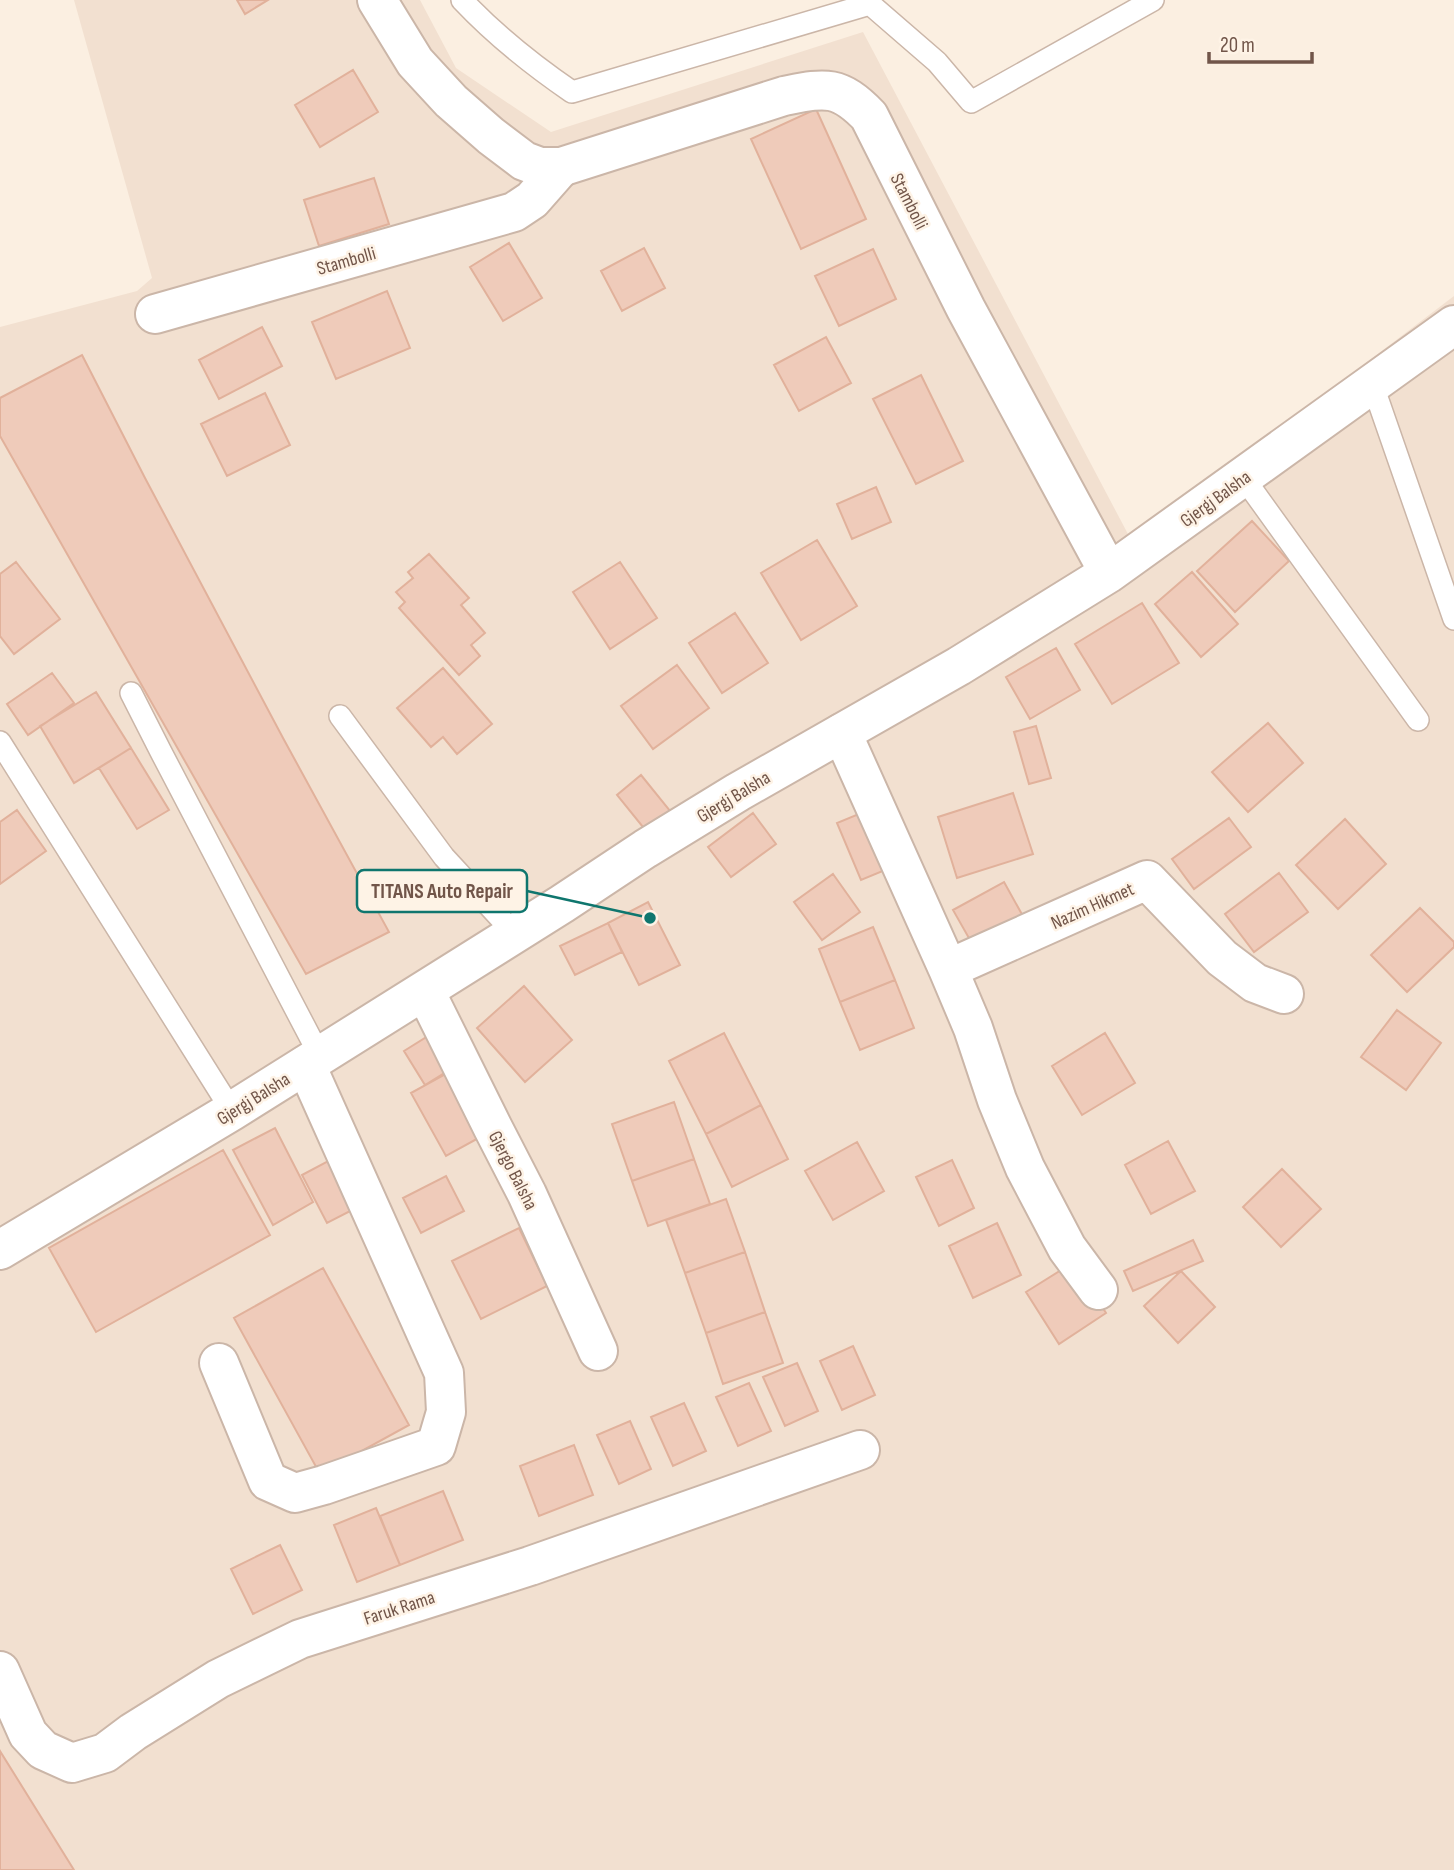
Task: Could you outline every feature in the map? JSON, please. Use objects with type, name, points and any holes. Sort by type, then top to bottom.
[{"type":"street","name":"Stambolli","points":[[377,0],[415,62],[451,101],[524,161],[540,167],[561,167],[784,96],[817,89],[838,92],[856,102],[869,117],[966,309],[1109,573]]},
{"type":"street","name":"Stambolli","points":[[155,314],[514,212],[531,200],[561,167]]},
{"type":"street","name":"Gjergj Balsha","points":[[0,1250],[233,1111],[738,792],[959,666],[1109,573],[1454,325]]},
{"type":"street","points":[[842,733],[948,969],[1025,1168],[1067,1248],[1098,1290]]},
{"type":"street","name":"Nazim Hikmet","points":[[948,969],[1147,880],[1222,958],[1255,984],[1284,994]]},
{"type":"street","name":"Gjergo Balsha","points":[[425,991],[527,1194],[598,1351]]},
{"type":"street","points":[[219,1363],[268,1482],[295,1493],[436,1446],[446,1412],[444,1373],[313,1061]]},
{"type":"street","name":"Faruk Rama","points":[[0,1671],[27,1734],[43,1750],[72,1763],[105,1753],[133,1732],[218,1679],[300,1639],[530,1566],[860,1450]]},
{"type":"lane","points":[[462,0],[482,22],[527,61],[572,92],[870,4],[937,62],[971,102],[1153,0]]},
{"type":"lane","points":[[1372,383],[1454,619]]},
{"type":"lane","points":[[1243,477],[1418,720]]},
{"type":"lane","points":[[131,693],[313,1061]]},
{"type":"lane","points":[[340,716],[444,857],[515,934]]},
{"type":"lane","points":[[0,742],[233,1111]]},
{"type":"shaded area","points":[[74,0],[420,0],[456,68],[551,132],[863,32],[1129,536],[1170,512],[1454,296],[1454,1870],[0,1870],[0,327],[137,291],[152,278]]},
{"type":"building","points":[[237,0],[268,0],[245,14]]},
{"type":"building","points":[[353,70],[378,112],[320,147],[295,105]]},
{"type":"building","points":[[816,109],[866,219],[801,249],[751,139]]},
{"type":"building","points":[[374,178],[389,224],[319,246],[304,200]]},
{"type":"building","points":[[509,243],[542,298],[503,321],[470,267]]},
{"type":"building","points":[[644,248],[665,288],[622,311],[601,271]]},
{"type":"building","points":[[873,249],[896,299],[839,326],[815,276]]},
{"type":"building","points":[[387,291],[410,348],[336,379],[312,322]]},
{"type":"building","points":[[262,327],[282,366],[219,399],[199,360]]},
{"type":"building","points":[[826,337],[851,383],[799,411],[774,365]]},
{"type":"building","points":[[82,355],[283,738],[389,932],[306,974],[0,436],[0,398]]},
{"type":"building","points":[[921,375],[963,461],[916,484],[873,399]]},
{"type":"building","points":[[265,393],[290,445],[227,476],[201,424]]},
{"type":"building","points":[[876,487],[891,522],[852,539],[837,504]]},
{"type":"building","points":[[1252,521],[1289,561],[1235,612],[1197,571]]},
{"type":"building","points":[[817,540],[857,606],[801,640],[761,573]]},
{"type":"building","points":[[429,554],[469,598],[461,605],[485,633],[471,645],[480,656],[459,675],[399,608],[405,602],[396,592],[413,578],[408,572]]},
{"type":"building","points":[[16,562],[60,619],[14,654],[0,636],[0,574]]},
{"type":"building","points":[[620,562],[657,618],[610,649],[573,592]]},
{"type":"building","points":[[1192,572],[1238,624],[1201,657],[1155,604]]},
{"type":"building","points":[[1142,603],[1179,663],[1112,704],[1075,644]]},
{"type":"building","points":[[735,613],[768,663],[722,693],[689,643]]},
{"type":"building","points":[[1056,648],[1080,690],[1030,719],[1006,677]]},
{"type":"building","points":[[677,665],[709,708],[653,749],[621,706]]},
{"type":"building","points":[[443,668],[492,724],[457,754],[443,737],[431,747],[397,708]]},
{"type":"building","points":[[52,673],[74,703],[28,735],[7,704]]},
{"type":"building","points":[[96,692],[131,748],[74,783],[40,726]]},
{"type":"building","points":[[1268,723],[1303,763],[1248,812],[1212,772]]},
{"type":"building","points":[[1036,726],[1051,778],[1029,784],[1014,732]]},
{"type":"building","points":[[131,748],[169,810],[137,829],[99,768]]},
{"type":"building","points":[[641,775],[671,812],[647,832],[617,795]]},
{"type":"building","points":[[1013,793],[1033,854],[957,878],[938,817]]},
{"type":"building","points":[[17,810],[46,851],[0,884],[0,822]]},
{"type":"building","points":[[866,811],[890,868],[861,880],[837,823]]},
{"type":"building","points":[[753,813],[776,844],[731,877],[708,847]]},
{"type":"building","points":[[1229,818],[1251,847],[1194,889],[1172,859]]},
{"type":"building","points":[[1345,819],[1386,864],[1338,909],[1296,865]]},
{"type":"building","points":[[1279,873],[1308,912],[1254,952],[1225,914]]},
{"type":"building","points":[[833,874],[860,912],[822,940],[794,902]]},
{"type":"building","points":[[1004,882],[1024,918],[974,947],[953,910]]},
{"type":"building","points":[[648,902],[680,965],[639,985],[608,923]]},
{"type":"building","points":[[1420,908],[1454,942],[1454,947],[1407,992],[1371,955]]},
{"type":"building","points":[[608,923],[622,952],[575,975],[560,946]]},
{"type":"building","points":[[873,927],[895,980],[840,1002],[819,949]]},
{"type":"building","points":[[895,980],[914,1028],[860,1050],[840,1002]]},
{"type":"building","points":[[524,986],[572,1040],[525,1082],[477,1028]]},
{"type":"building","points":[[1397,1010],[1441,1043],[1406,1090],[1361,1057]]},
{"type":"building","points":[[433,1033],[454,1067],[425,1085],[404,1051]]},
{"type":"building","points":[[724,1033],[761,1105],[706,1134],[669,1061]]},
{"type":"building","points":[[1105,1033],[1135,1083],[1082,1115],[1052,1066]]},
{"type":"building","points":[[449,1072],[484,1135],[446,1156],[411,1093]]},
{"type":"building","points":[[674,1102],[694,1159],[632,1181],[612,1124]]},
{"type":"building","points":[[761,1105],[788,1159],[732,1187],[706,1134]]},
{"type":"building","points":[[275,1128],[313,1202],[273,1225],[233,1150]]},
{"type":"building","points":[[1168,1141],[1195,1191],[1151,1214],[1125,1165]]},
{"type":"building","points":[[857,1142],[884,1191],[833,1220],[805,1171]]},
{"type":"building","points":[[223,1150],[270,1235],[96,1332],[49,1248]]},
{"type":"building","points":[[332,1159],[358,1207],[327,1223],[302,1175]]},
{"type":"building","points":[[694,1159],[710,1204],[648,1226],[632,1181]]},
{"type":"building","points":[[952,1160],[974,1208],[939,1226],[916,1177]]},
{"type":"building","points":[[1282,1169],[1321,1209],[1281,1247],[1243,1207]]},
{"type":"building","points":[[446,1176],[464,1211],[421,1233],[403,1198]]},
{"type":"building","points":[[726,1199],[745,1252],[685,1273],[666,1220]]},
{"type":"building","points":[[997,1223],[1021,1275],[973,1298],[949,1246]]},
{"type":"building","points":[[519,1228],[547,1286],[481,1319],[452,1261]]},
{"type":"building","points":[[1193,1240],[1203,1261],[1133,1291],[1124,1271]]},
{"type":"building","points":[[745,1252],[765,1312],[706,1333],[685,1273]]},
{"type":"building","points":[[1074,1262],[1106,1313],[1059,1344],[1026,1292]]},
{"type":"building","points":[[323,1268],[409,1425],[320,1474],[234,1318]]},
{"type":"building","points":[[1181,1271],[1215,1307],[1178,1343],[1144,1306]]},
{"type":"building","points":[[765,1312],[783,1363],[723,1384],[706,1333]]},
{"type":"building","points":[[853,1346],[875,1395],[842,1410],[820,1361]]},
{"type":"building","points":[[797,1363],[818,1411],[785,1426],[763,1377]]},
{"type":"building","points":[[749,1383],[771,1431],[738,1446],[716,1397]]},
{"type":"building","points":[[684,1403],[706,1451],[673,1466],[651,1417]]},
{"type":"building","points":[[630,1421],[651,1469],[619,1484],[597,1435]]},
{"type":"building","points":[[574,1445],[593,1495],[539,1516],[520,1466]]},
{"type":"building","points":[[443,1491],[463,1540],[400,1565],[380,1516]]},
{"type":"building","points":[[376,1508],[400,1565],[357,1582],[334,1525]]},
{"type":"building","points":[[280,1545],[302,1590],[253,1614],[231,1569]]},
{"type":"building","points":[[0,1751],[74,1870],[0,1870]]},
{"type":"place","name":"TITANS Auto Repair","points":[[650,918]]}]
